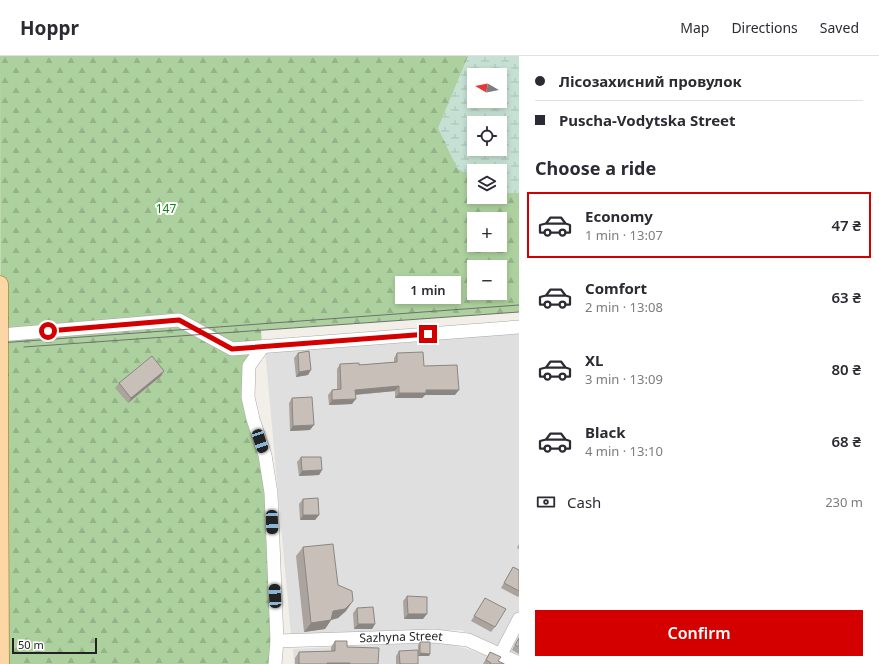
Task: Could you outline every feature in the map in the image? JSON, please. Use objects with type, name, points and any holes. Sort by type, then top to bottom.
[{"type":"main road","points":[[0,284],[1,664]]},
{"type":"street","points":[[0,335],[179,320],[232,349],[262,348],[519,327]]},
{"type":"street","points":[[262,348],[249,366],[248,391],[253,419],[265,455],[271,493],[277,641],[275,664]]},
{"type":"street","points":[[501,654],[519,619]]},
{"type":"street","name":"Sazhyna Street","points":[[277,641],[434,636],[468,640],[519,663]]},
{"type":"shaded area","points":[[519,332],[519,656],[461,630],[291,635],[265,350]]},
{"type":"shaded area","points":[[441,642],[468,649],[509,664],[294,664],[293,649]]},
{"type":"green space","name":"147","points":[[0,56],[519,56],[519,312],[261,330],[262,348],[249,365],[265,455],[275,664],[1,664]]},
{"type":"green space","points":[[468,56],[519,56],[519,193],[507,193],[507,164],[467,164],[467,174],[457,168],[438,128]]},
{"type":"building","points":[[309,351],[311,370],[299,372],[298,353]]},
{"type":"building","points":[[423,352],[424,366],[457,365],[459,390],[426,390],[426,393],[399,393],[399,386],[355,390],[356,399],[332,400],[332,390],[341,389],[340,364],[359,363],[359,365],[397,362],[397,353]]},
{"type":"building","points":[[152,356],[164,371],[131,398],[119,383]]},
{"type":"building","points":[[312,397],[314,425],[293,426],[292,398]]},
{"type":"building","points":[[301,457],[321,457],[322,470],[302,471]]},
{"type":"building","points":[[318,498],[319,515],[303,515],[303,499]]},
{"type":"building","points":[[333,544],[338,585],[352,591],[353,601],[345,609],[333,611],[331,620],[311,623],[303,547]]},
{"type":"building","points":[[513,567],[519,570],[519,591],[504,583]]},
{"type":"building","points":[[407,596],[427,597],[427,614],[408,614]]},
{"type":"building","points":[[485,598],[506,609],[495,627],[474,616]]},
{"type":"building","points":[[373,607],[375,624],[358,624],[357,608]]},
{"type":"building","points":[[519,638],[519,647],[515,645]]},
{"type":"building","points":[[335,641],[347,641],[347,647],[379,648],[378,664],[299,664],[299,652],[335,651]]},
{"type":"building","points":[[420,642],[430,642],[430,654],[420,653]]},
{"type":"building","points":[[418,650],[418,664],[400,664],[399,651]]},
{"type":"building","points":[[490,652],[501,657],[498,661],[504,664],[490,664],[491,663],[486,660]]},
{"type":"tram line","points":[[0,343],[519,305]]},
{"type":"tram line","points":[[24,347],[519,312]]},
{"type":"route","points":[[48,331],[179,320],[232,349],[262,348],[428,334]]}]
